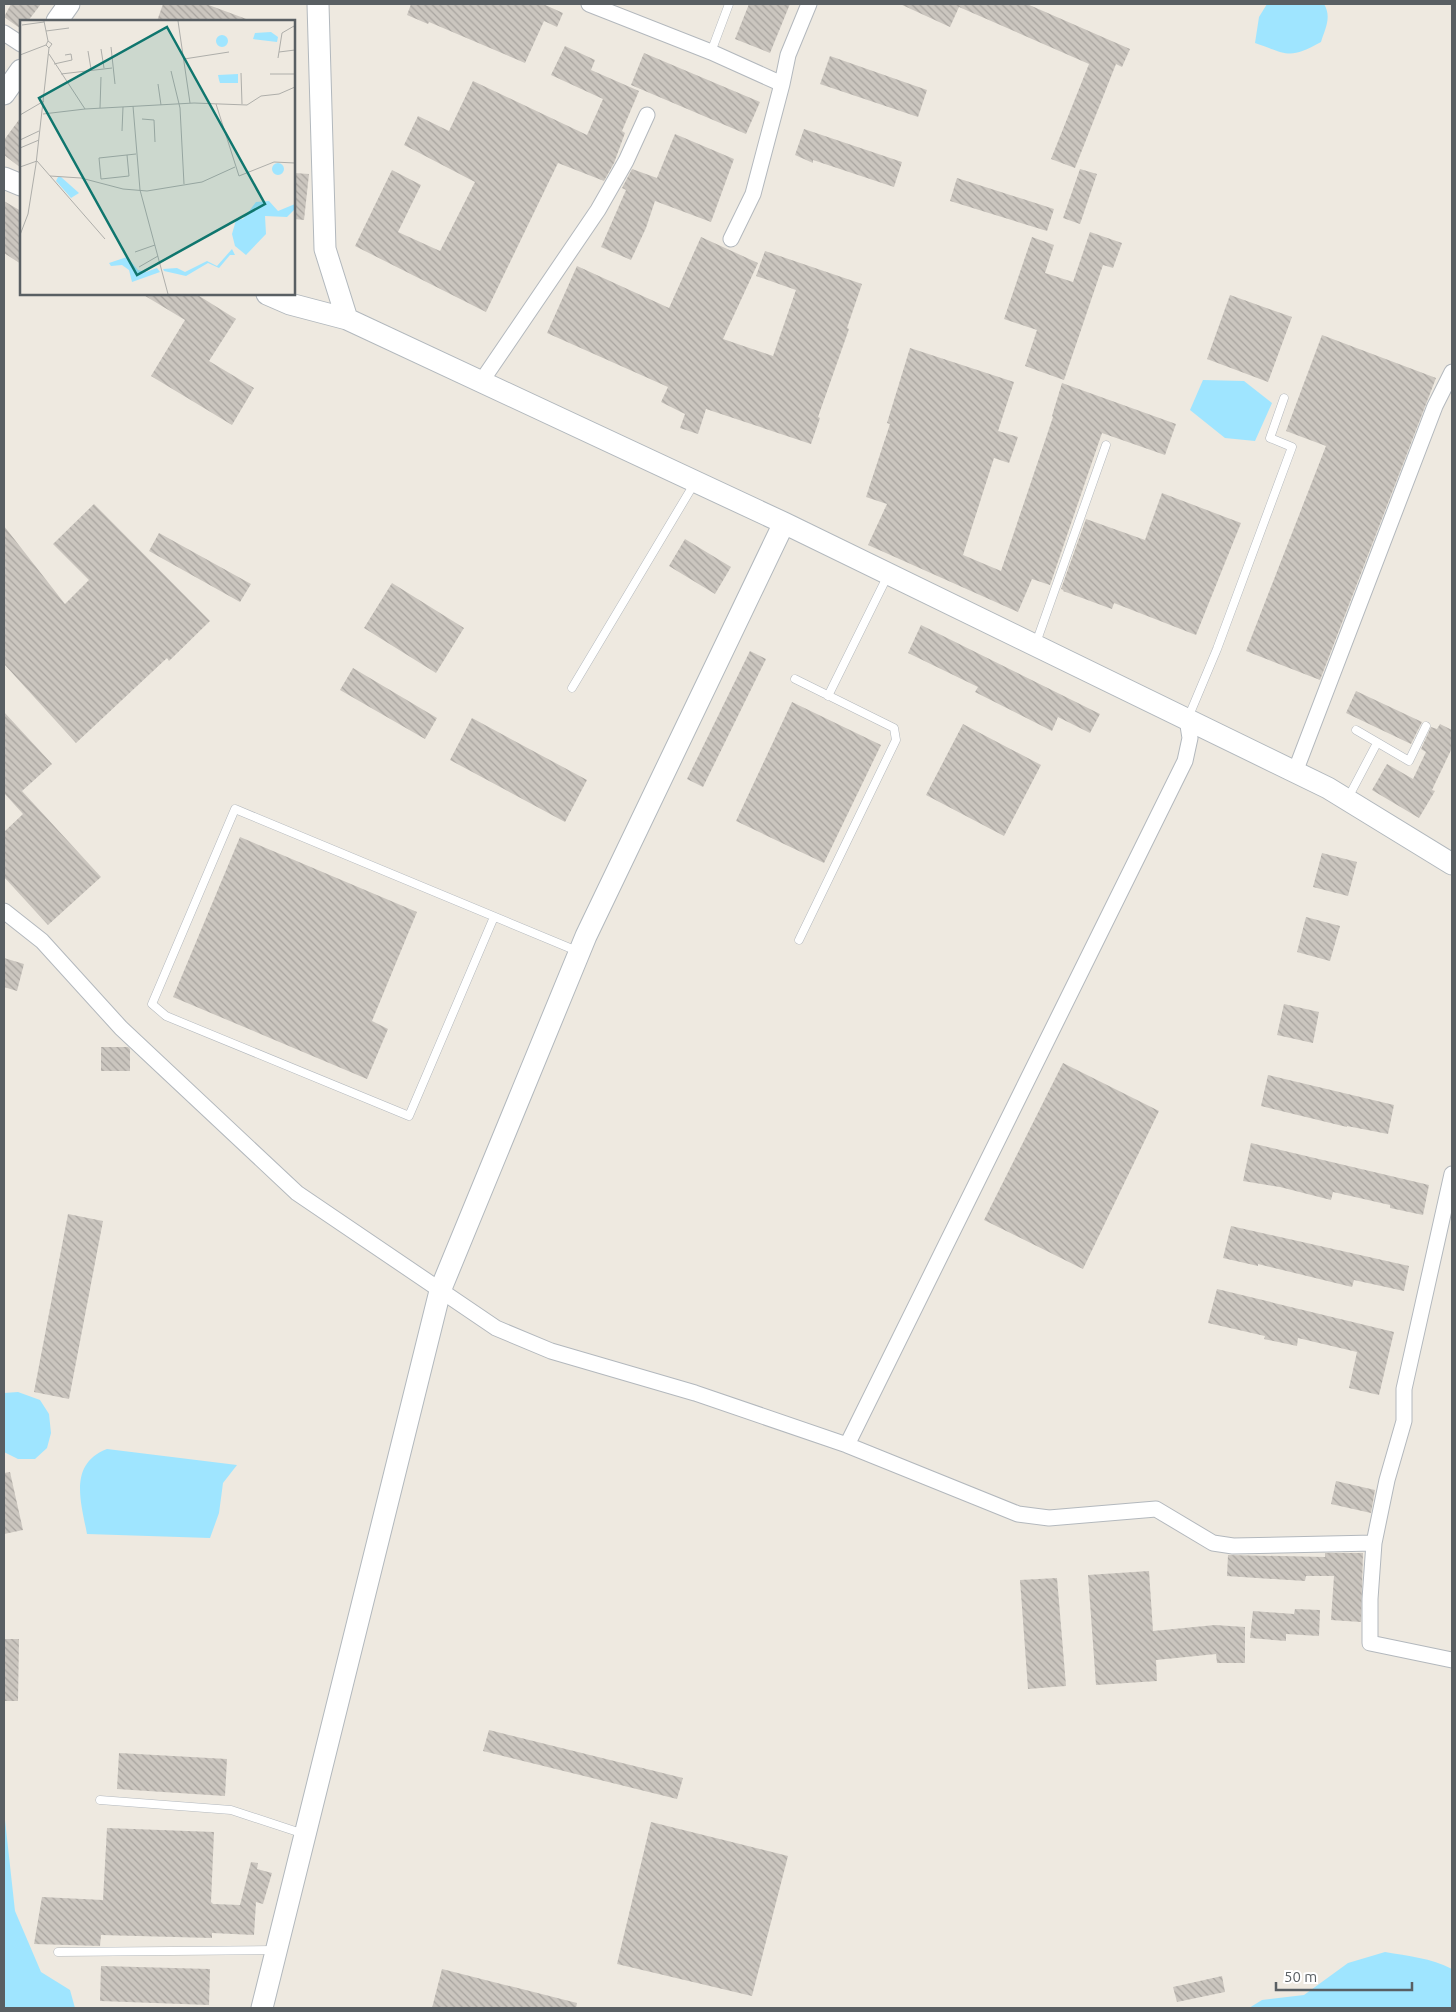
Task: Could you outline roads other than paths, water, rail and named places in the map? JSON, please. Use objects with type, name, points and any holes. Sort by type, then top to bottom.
[{"type":"street","points":[[58,20],[69,4]]},
{"type":"street","points":[[318,4],[325,249],[347,319]]},
{"type":"street","points":[[593,4],[711,52],[782,84]]},
{"type":"street","points":[[732,239],[753,194],[788,55],[809,4]]},
{"type":"street","points":[[4,34],[20,43]]},
{"type":"street","points":[[4,94],[20,71]]},
{"type":"street","points":[[481,382],[598,210],[626,161],[647,115]]},
{"type":"street","points":[[4,178],[20,186]]},
{"type":"street","points":[[269,295],[290,304],[347,319],[784,523],[1295,772],[1347,800],[1452,864]]},
{"type":"street","points":[[1295,772],[1435,406],[1452,372]]},
{"type":"street","points":[[262,2008],[440,1290],[579,952],[784,523]]},
{"type":"street","points":[[847,1445],[1185,761],[1190,738],[1187,720]]},
{"type":"street","points":[[4,911],[42,941],[121,1028],[297,1193],[496,1328],[551,1351],[695,1393],[847,1445],[1018,1514],[1049,1518],[1156,1509],[1212,1543],[1233,1546],[1374,1543]]},
{"type":"street","points":[[1452,1174],[1404,1389],[1404,1421],[1387,1480],[1374,1543],[1370,1600],[1370,1643],[1452,1660]]},
{"type":"lane","points":[[711,52],[729,4]]},
{"type":"lane","points":[[1187,720],[1217,649],[1292,447],[1270,438],[1284,398]]},
{"type":"lane","points":[[1035,645],[1106,445]]},
{"type":"lane","points":[[572,688],[695,483]]},
{"type":"lane","points":[[828,696],[889,574]]},
{"type":"lane","points":[[795,679],[894,728],[896,740],[799,940]]},
{"type":"lane","points":[[1356,730],[1409,761],[1426,726]]},
{"type":"lane","points":[[1347,800],[1377,742]]},
{"type":"lane","points":[[494,917],[410,1116],[166,1016],[152,1004],[234,809],[579,952]]},
{"type":"lane","points":[[100,1800],[231,1810],[305,1834]]},
{"type":"lane","points":[[58,1952],[276,1950]]},
{"type":"water","points":[[1267,4],[1324,4],[1328,18],[1321,42],[1294,53],[1274,50],[1255,43],[1259,17]]},
{"type":"water","points":[[1203,380],[1244,381],[1272,403],[1255,441],[1225,438],[1190,410]]},
{"type":"water","points":[[18,1392],[40,1400],[49,1414],[51,1433],[47,1448],[35,1459],[18,1459],[4,1452],[4,1393]]},
{"type":"water","points":[[107,1449],[237,1465],[223,1483],[219,1513],[210,1538],[87,1534],[80,1497],[82,1474],[87,1464],[95,1456]]},
{"type":"water","points":[[4,1811],[15,1911],[41,1972],[70,1990],[75,2008],[4,2008]]},
{"type":"water","points":[[1385,1952],[1428,1960],[1452,1969],[1452,2008],[1249,2008],[1262,2000],[1304,1995],[1348,1963]]}]
